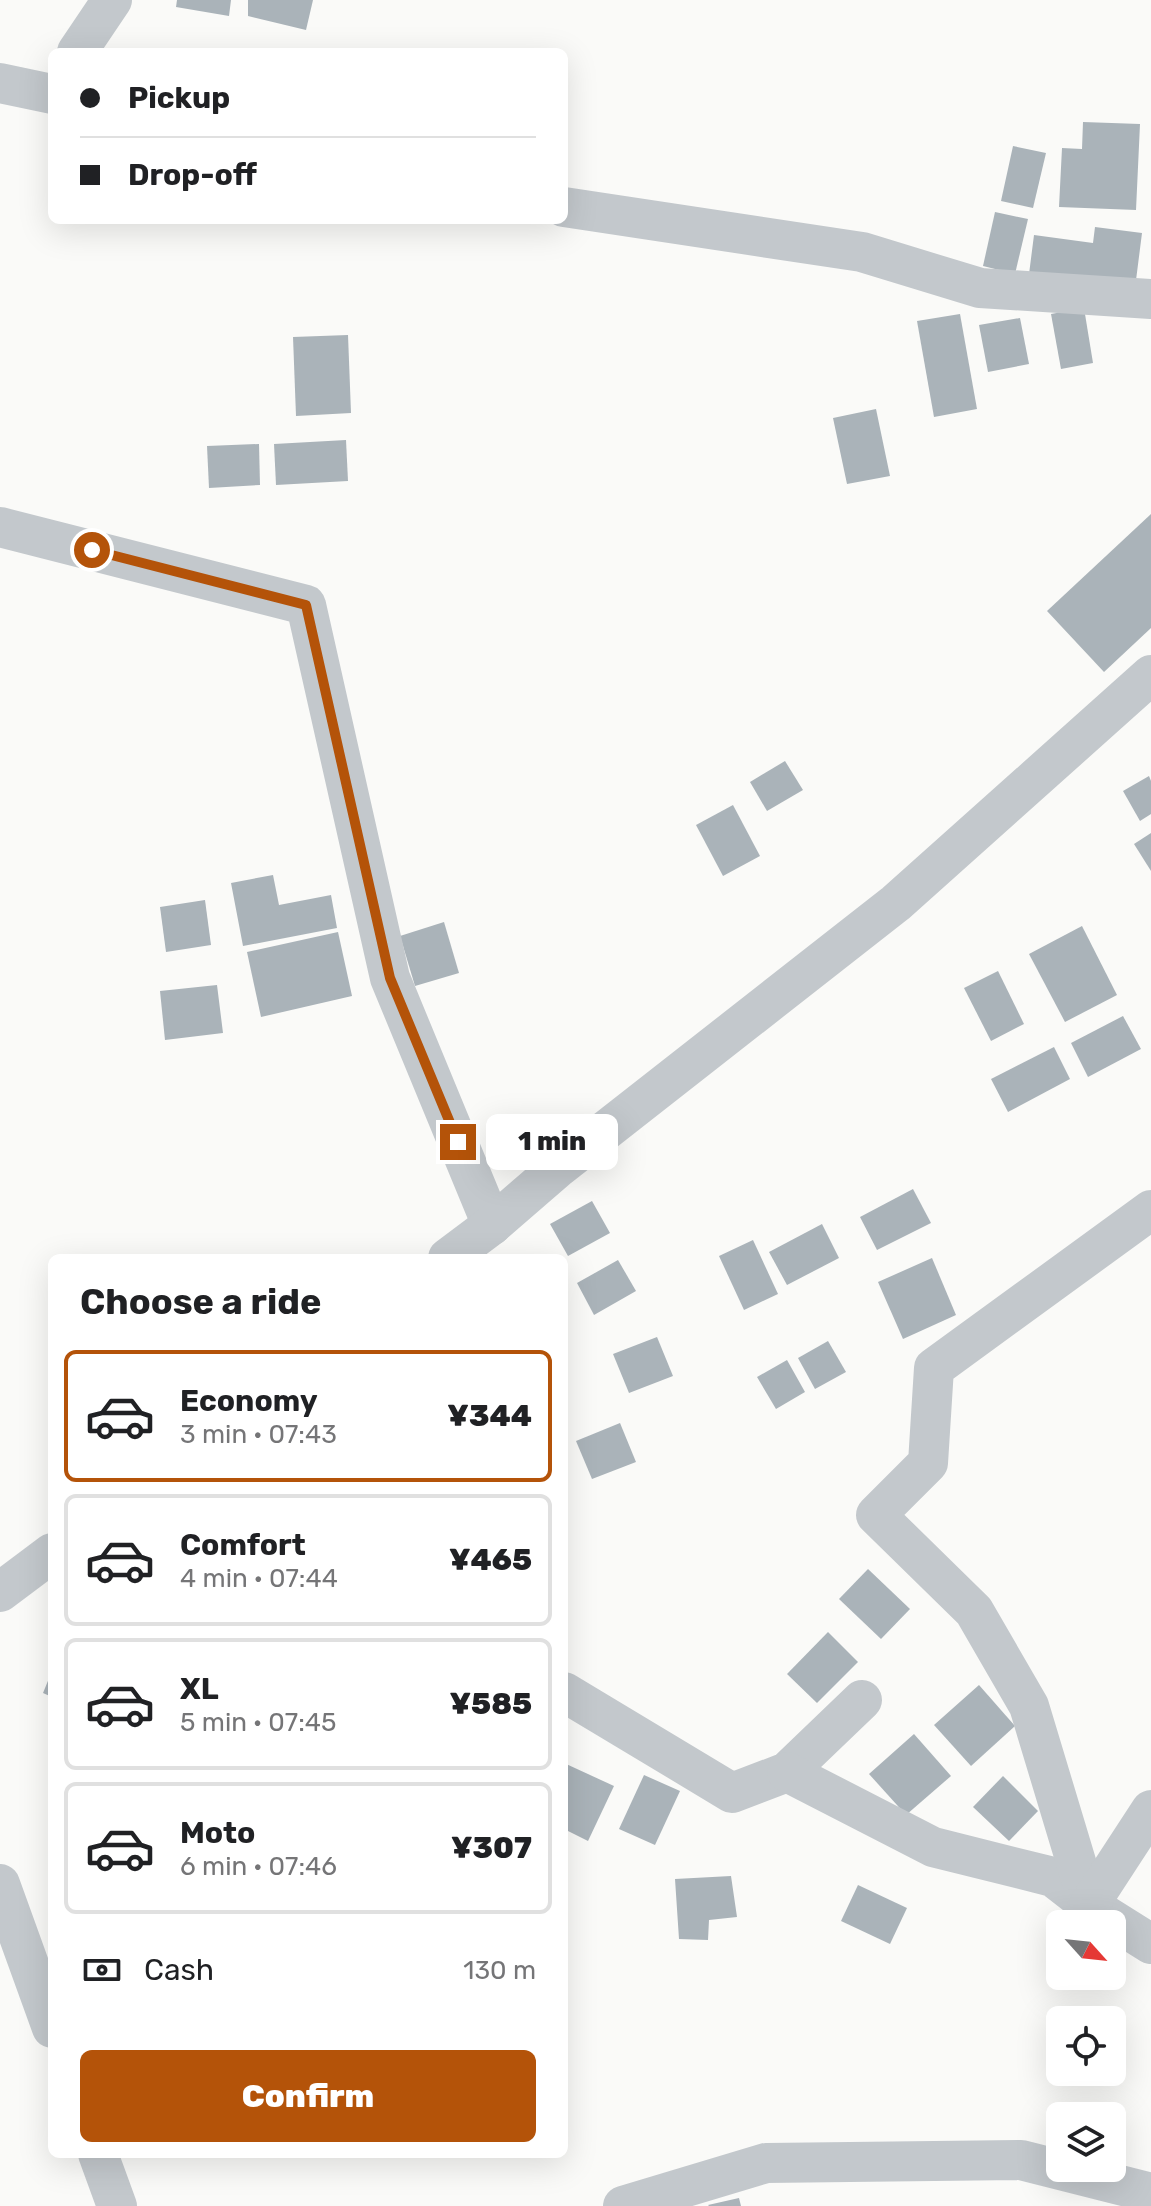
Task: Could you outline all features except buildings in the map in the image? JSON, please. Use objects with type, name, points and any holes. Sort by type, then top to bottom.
[{"type":"street","points":[[80,48],[112,0]]},
{"type":"street","points":[[0,83],[48,91]]},
{"type":"street","points":[[568,208],[862,252],[980,288],[1151,299]]},
{"type":"street","points":[[0,527],[306,605],[390,978],[492,1225]]},
{"type":"street","points":[[453,1254],[559,1167],[896,903],[1151,675]]},
{"type":"street","points":[[1089,1905],[1029,1706],[974,1611],[876,1515],[928,1463],[934,1368],[1151,1210]]},
{"type":"street","points":[[0,1592],[48,1556]]},
{"type":"street","points":[[568,1694],[732,1793],[787,1772],[862,1700]]},
{"type":"street","points":[[787,1772],[933,1847],[1053,1877],[1089,1905],[1151,1944]]},
{"type":"street","points":[[1089,1905],[1151,1810]]},
{"type":"street","points":[[0,1884],[48,2017]]},
{"type":"street","points":[[99,2158],[117,2206]]},
{"type":"street","points":[[623,2206],[766,2163],[1021,2160],[1151,2193]]},
{"type":"route","points":[[92,550],[306,605],[390,978],[458,1142]]}]
